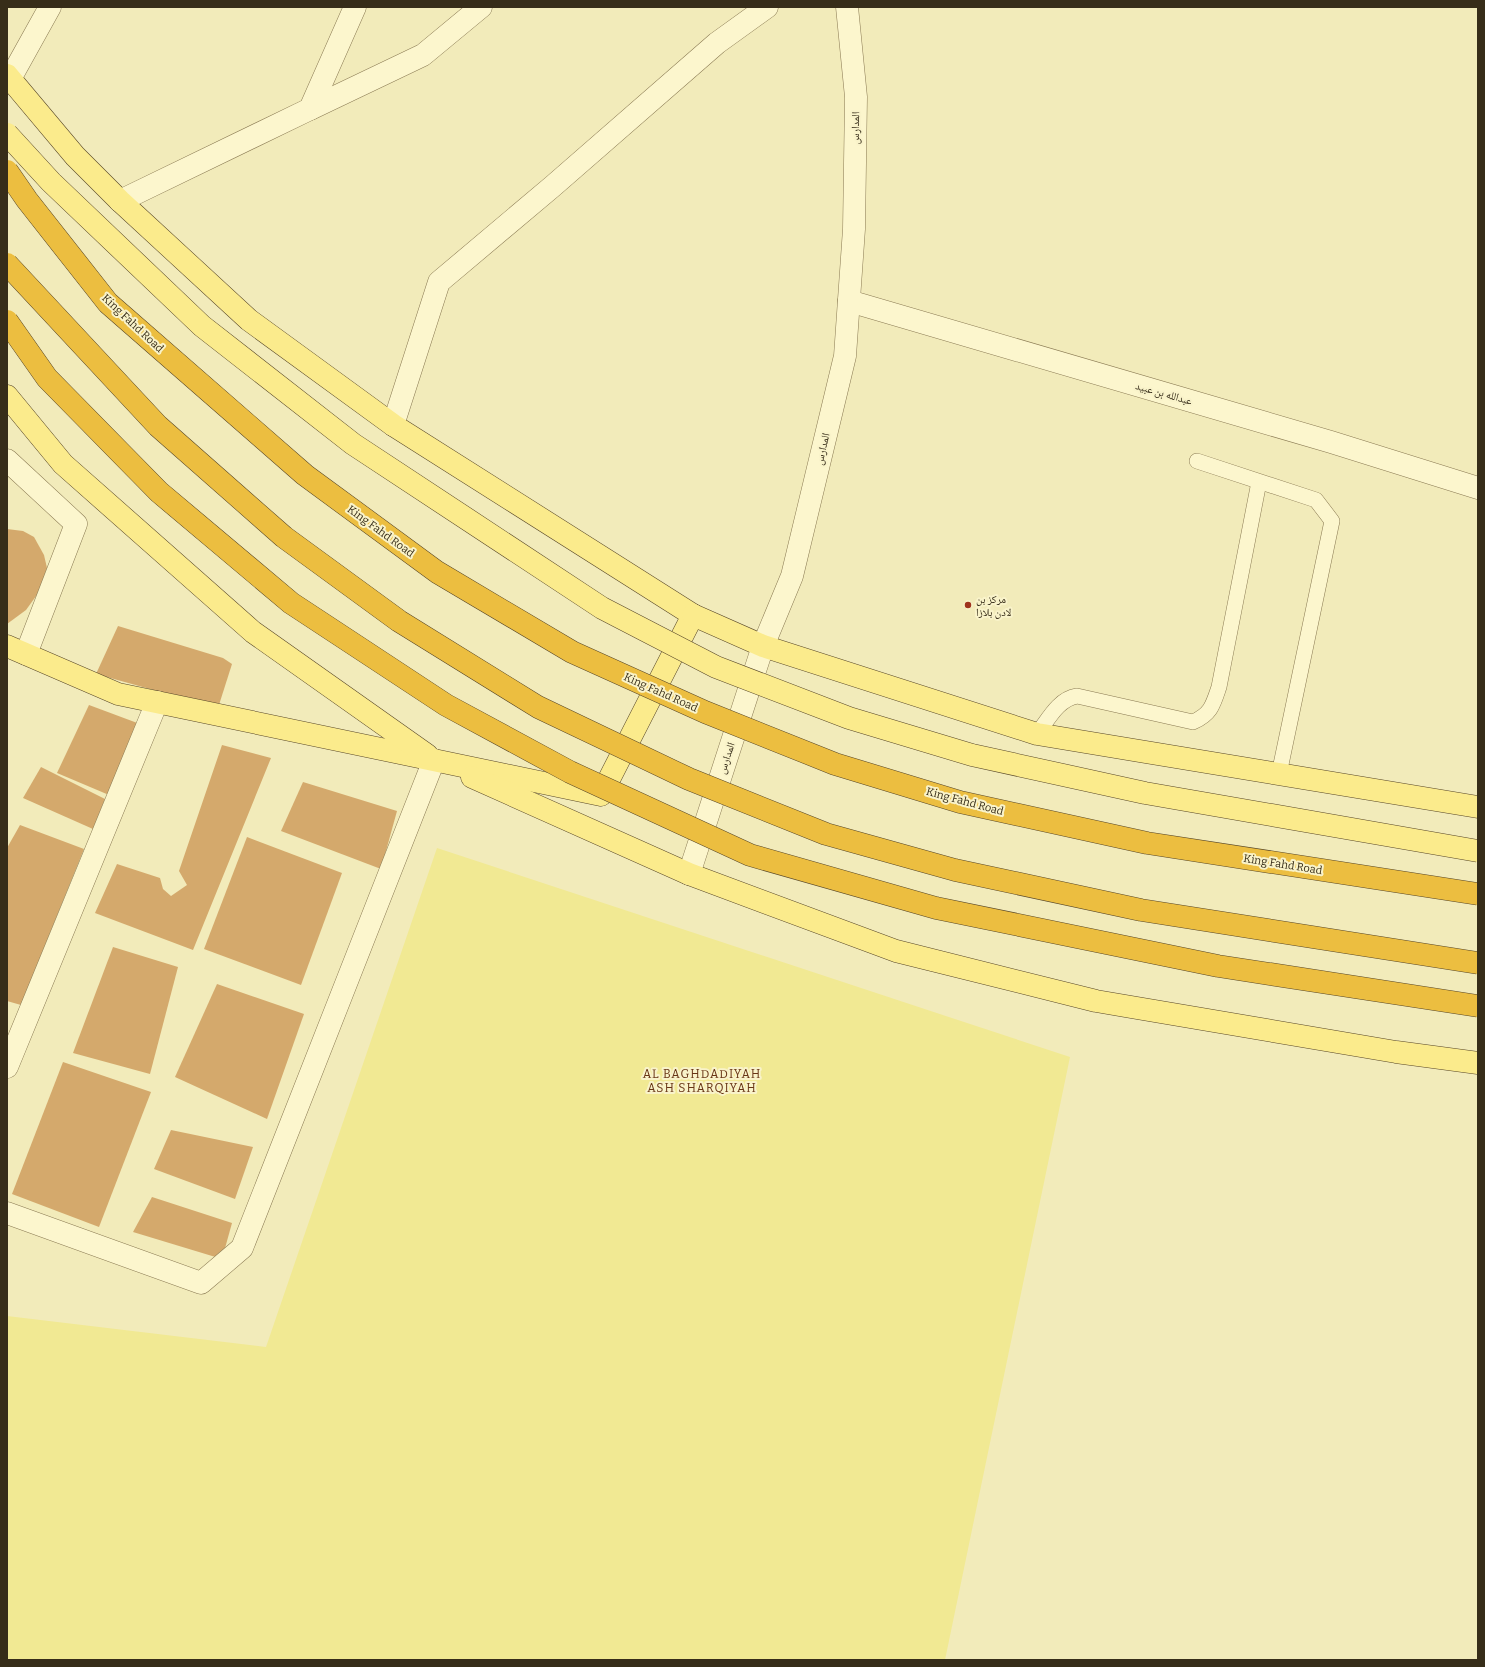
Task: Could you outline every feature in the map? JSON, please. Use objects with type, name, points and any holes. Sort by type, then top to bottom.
[{"type":"highway","name":"King Fahd Road","points":[[7,171],[27,200],[108,303],[305,475],[437,572],[572,652],[705,712],[835,764],[960,802],[1147,843],[1478,894]]},
{"type":"highway","points":[[7,264],[158,426],[284,537],[399,621],[538,707],[689,779],[826,834],[955,870],[1141,910],[1478,963]]},
{"type":"highway","points":[[7,321],[47,378],[159,492],[291,604],[446,705],[570,772],[750,855],[936,908],[1218,966],[1478,1006]]},
{"type":"main road","points":[[8,77],[75,156],[120,201],[249,320],[393,425],[693,615],[763,646],[1037,734],[1478,806]]},
{"type":"main road","points":[[7,134],[51,182],[202,326],[353,444],[602,608],[716,667],[849,718],[972,755],[1145,793],[1478,850]]},
{"type":"main road","points":[[7,396],[63,464],[253,632],[434,760],[689,874],[896,951],[1096,1001],[1396,1052],[1478,1063]]},
{"type":"main road","points":[[16,650],[118,694],[601,794],[693,615]]},
{"type":"street","points":[[8,77],[50,7]]},
{"type":"street","points":[[310,109],[355,7]]},
{"type":"street","points":[[120,201],[423,55],[481,7]]},
{"type":"street","points":[[393,425],[439,282],[553,186],[716,43],[767,7]]},
{"type":"street","name":"المدارس","points":[[689,874],[763,646],[792,576],[844,356],[854,228],[856,97],[847,7]]},
{"type":"street","name":"عبدالله بن عبيد","points":[[849,301],[1331,442],[1478,488]]},
{"type":"street","points":[[7,460],[76,524],[16,650]]},
{"type":"street","points":[[7,1067],[157,702]]},
{"type":"street","points":[[7,1213],[201,1283],[242,1248],[434,760]]},
{"type":"lane","points":[[1197,461],[1316,500],[1332,520],[1279,774]]},
{"type":"lane","points":[[1037,734],[1061,702],[1068,698],[1077,696],[1193,722],[1205,716],[1212,705],[1219,687],[1260,482]]},
{"type":"sand","points":[[437,848],[1070,1057],[945,1660],[7,1660],[7,1316],[266,1347]]},
{"type":"building","points":[[7,529],[23,531],[34,537],[44,555],[47,568],[39,592],[26,610],[7,624]]},
{"type":"building","points":[[118,626],[223,658],[232,664],[218,708],[96,674]]},
{"type":"building","points":[[89,705],[140,724],[109,795],[57,773]]},
{"type":"building","points":[[222,745],[271,758],[193,950],[95,913],[117,864],[160,878],[163,889],[171,896],[187,885],[179,871]]},
{"type":"building","points":[[41,767],[105,799],[93,829],[23,798]]},
{"type":"building","points":[[303,782],[397,811],[381,869],[281,831]]},
{"type":"building","points":[[20,825],[84,849],[21,1005],[7,1001],[7,848]]},
{"type":"building","points":[[247,837],[342,873],[301,985],[204,949]]},
{"type":"building","points":[[113,947],[178,967],[150,1074],[73,1053]]},
{"type":"building","points":[[217,984],[304,1014],[267,1119],[175,1077]]},
{"type":"building","points":[[63,1062],[151,1092],[99,1227],[12,1194]]},
{"type":"building","points":[[171,1130],[253,1147],[235,1199],[154,1169]]},
{"type":"building","points":[[152,1197],[232,1223],[222,1259],[133,1232]]},
{"type":"place","name":"مركز بن لادن بلازا","points":[[968,605]]},
{"type":"district","name":"AL BAGHDADIYAH ASH SHARQIYAH","points":[[702,1081]]}]
